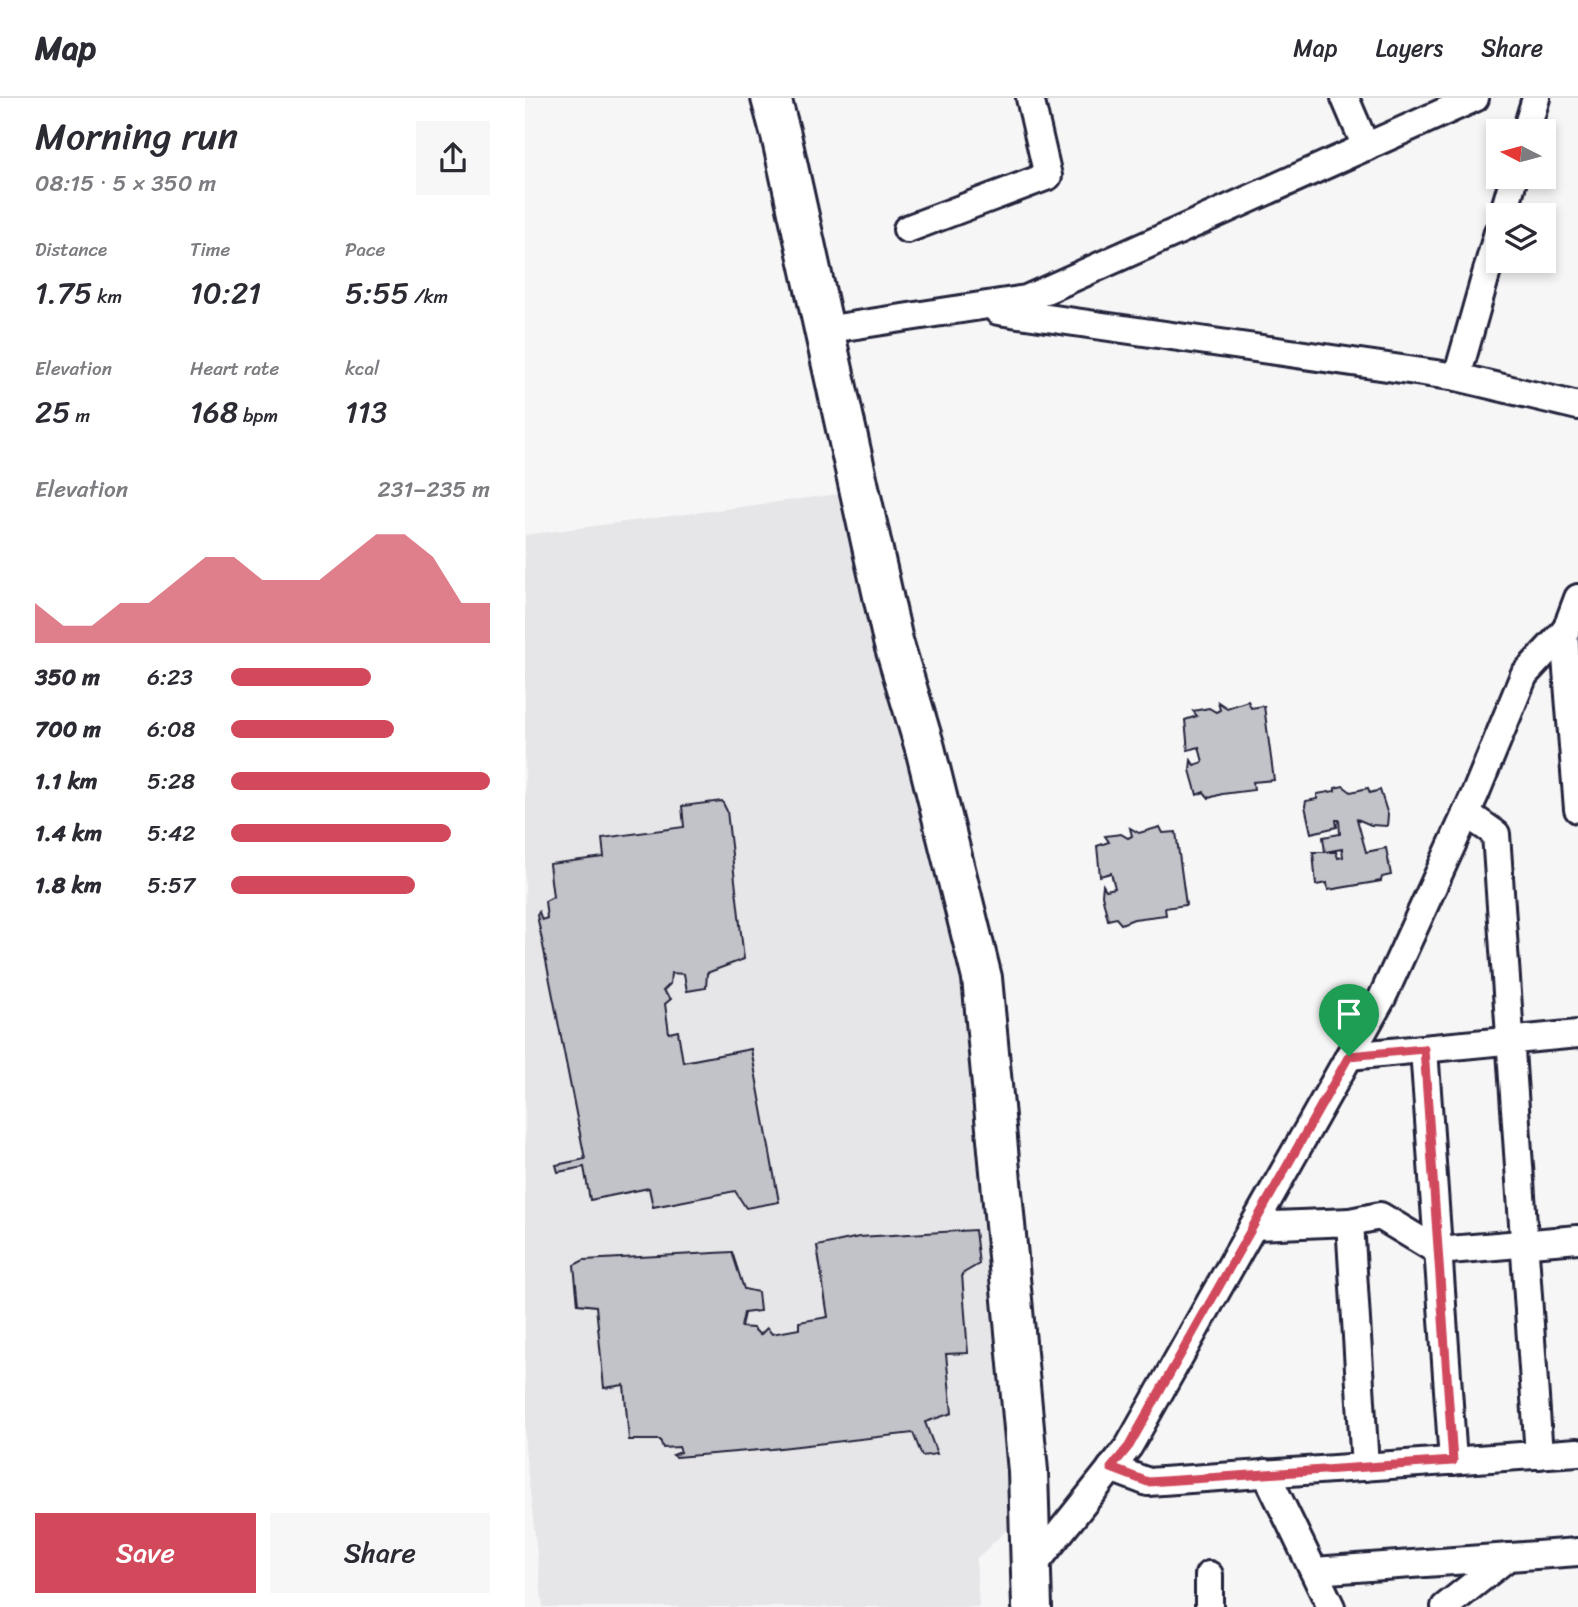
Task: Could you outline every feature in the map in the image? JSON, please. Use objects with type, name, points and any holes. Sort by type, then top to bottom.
[{"type":"street","points":[[771,98],[893,641],[925,748],[982,978],[1028,1471],[1032,1607]]},
{"type":"street","points":[[907,229],[1048,176],[1030,98]]},
{"type":"street","points":[[1345,98],[1366,147]]},
{"type":"street","points":[[824,330],[1026,299],[1475,98]]},
{"type":"street","points":[[1530,119],[1536,98]]},
{"type":"street","points":[[1457,377],[1486,273]]},
{"type":"street","points":[[972,307],[1457,377],[1578,406]]},
{"type":"street","points":[[1031,1569],[1129,1446],[1382,998],[1467,813],[1524,675],[1564,632],[1578,598]]},
{"type":"street","points":[[1564,632],[1578,809]]},
{"type":"street","points":[[1467,813],[1496,834],[1539,1455]]},
{"type":"street","points":[[1349,1056],[1578,1034]]},
{"type":"street","points":[[1424,1049],[1453,1461]]},
{"type":"street","points":[[1252,1226],[1350,1222],[1380,1216],[1438,1251],[1578,1239]]},
{"type":"street","points":[[1350,1222],[1365,1467]]},
{"type":"street","points":[[1111,1468],[1148,1482],[1578,1452]]},
{"type":"street","points":[[1266,1474],[1331,1607]]},
{"type":"street","points":[[1314,1572],[1578,1552]]},
{"type":"street","points":[[1445,1607],[1508,1557]]},
{"type":"street","points":[[1209,1575],[1209,1607]]},
{"type":"shaded area","points":[[839,494],[930,809],[969,1009],[1012,1525],[976,1559],[979,1607],[543,1607],[525,1448],[525,535]]},
{"type":"building","points":[[1248,701],[1251,708],[1264,706],[1274,780],[1253,782],[1254,790],[1209,798],[1204,792],[1197,795],[1190,770],[1191,760],[1194,765],[1203,762],[1199,747],[1188,750],[1185,720],[1197,716],[1193,711],[1209,708],[1216,712],[1220,710],[1218,702],[1227,708]]},
{"type":"building","points":[[1343,786],[1351,792],[1368,788],[1370,793],[1380,790],[1388,815],[1387,826],[1371,825],[1357,819],[1366,852],[1386,848],[1391,875],[1382,877],[1381,881],[1328,890],[1327,883],[1316,885],[1313,852],[1325,852],[1323,837],[1340,834],[1339,820],[1336,820],[1337,827],[1311,833],[1306,801],[1317,799],[1317,794],[1335,791],[1335,788]],"holes":[[[1342,849],[1343,857],[1338,858],[1336,852],[1325,852]]]},
{"type":"building","points":[[722,801],[727,811],[744,959],[707,973],[706,988],[687,991],[684,974],[671,973],[670,984],[663,991],[671,999],[665,1004],[669,1033],[678,1031],[683,1062],[751,1049],[779,1202],[746,1208],[735,1191],[653,1207],[649,1188],[590,1200],[584,1167],[558,1172],[556,1165],[585,1159],[537,915],[539,912],[542,920],[547,918],[545,901],[553,897],[549,864],[604,857],[602,838],[684,827],[682,806]]},
{"type":"building","points":[[1160,827],[1163,833],[1176,832],[1186,905],[1165,908],[1166,915],[1134,919],[1121,924],[1116,918],[1108,920],[1102,895],[1103,885],[1106,890],[1115,888],[1111,873],[1100,876],[1097,846],[1109,842],[1105,836],[1132,836],[1130,828],[1139,833]]},
{"type":"building","points":[[975,1230],[979,1264],[962,1274],[968,1353],[946,1354],[952,1413],[925,1422],[937,1454],[922,1456],[913,1433],[676,1457],[673,1455],[681,1452],[679,1447],[663,1448],[660,1440],[629,1440],[624,1385],[604,1388],[596,1306],[578,1304],[574,1265],[584,1260],[732,1252],[744,1289],[758,1292],[760,1311],[744,1313],[741,1327],[753,1328],[760,1335],[767,1328],[772,1334],[799,1329],[799,1322],[828,1317],[817,1246],[859,1237]]},
{"type":"route","points":[[1424,1049],[1453,1461],[1148,1482],[1111,1468],[1129,1446],[1349,1056],[1424,1049]]}]
